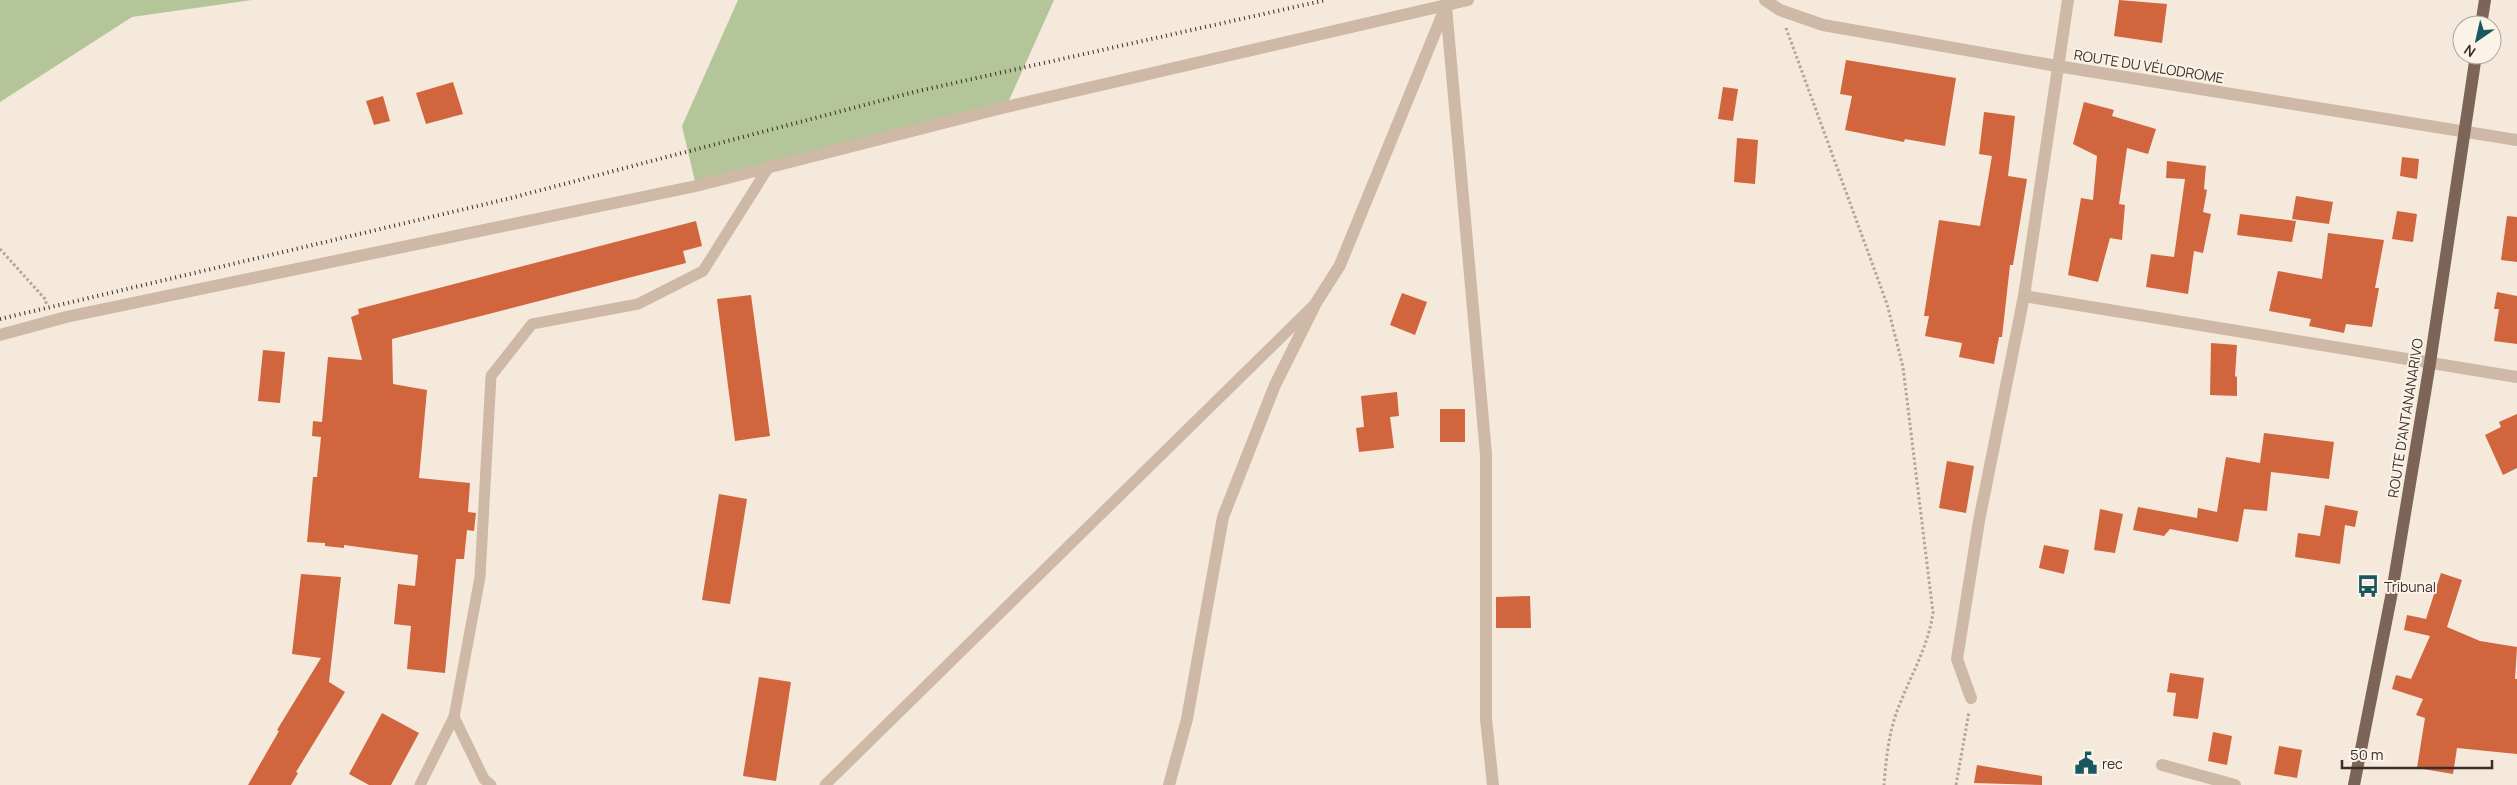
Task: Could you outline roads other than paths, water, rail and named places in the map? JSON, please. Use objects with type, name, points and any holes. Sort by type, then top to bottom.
[{"type":"main road","points":[[2483,15],[2485,0]]},
{"type":"main road","name":"ROUTE D'ANTANANARIVO","points":[[2354,785],[2392,592],[2430,363],[2474,65]]},
{"type":"street","points":[[0,335],[66,317],[696,186],[1006,107],[1446,3],[1468,0]]},
{"type":"street","name":"ROUTE DU VÉLODROME","points":[[1765,0],[1780,10],[1823,25],[2057,66],[2517,140]]},
{"type":"street","points":[[1971,698],[1957,659],[1979,521],[2024,296],[2068,0]]},
{"type":"street","points":[[1174,783],[1223,517],[1275,385],[1316,304],[1340,264],[1446,3]]},
{"type":"street","points":[[1446,3],[1486,454],[1486,719],[1493,785]]},
{"type":"street","points":[[2024,296],[2517,376]]},
{"type":"street","points":[[2162,765],[2235,785]]},
{"type":"lane","points":[[420,785],[454,717],[480,577],[491,376],[532,324],[638,304],[703,271],[768,168]]},
{"type":"lane","points":[[825,785],[1316,304]]},
{"type":"lane","points":[[454,717],[484,779],[491,785]]},
{"type":"railway","points":[[0,319],[507,199],[914,92],[1326,0]]},
{"type":"place","name":"Tribunal","points":[[2368,586]]},
{"type":"place","name":"rec","points":[[2086,763]]}]
